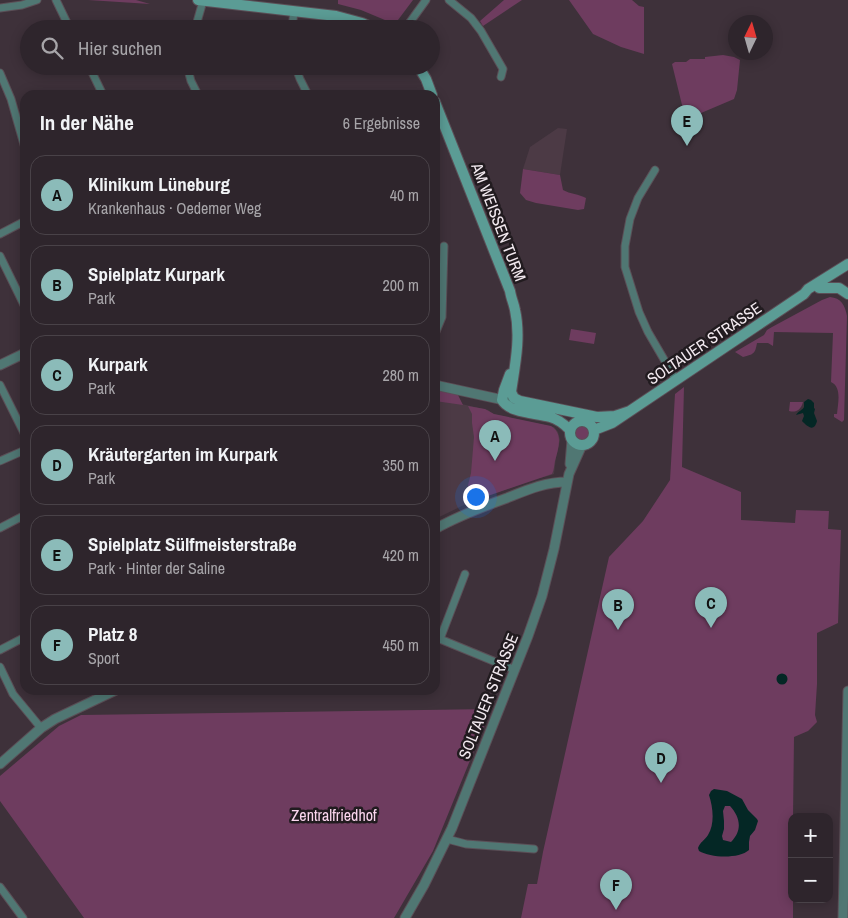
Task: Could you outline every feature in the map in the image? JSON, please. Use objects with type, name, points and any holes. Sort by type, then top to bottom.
[{"type":"main road","points":[[198,0],[336,16],[351,20]]},
{"type":"main road","points":[[424,75],[430,90]]},
{"type":"main road","name":"AM WEISSEN TURM","points":[[440,115],[510,291],[515,310],[518,334],[516,357],[504,390],[507,398]]},
{"type":"main road","name":"SOLTAUER STRASSE","points":[[582,445],[592,441],[594,430],[612,423],[804,294],[808,289],[848,264]]},
{"type":"main road","name":"SOLTAUER STRASSE","points":[[804,294],[811,293],[848,271]]},
{"type":"main road","points":[[819,288],[838,288],[848,294]]},
{"type":"main road","points":[[572,431],[556,419],[509,408],[506,406],[507,398],[514,398],[547,408],[597,417],[615,416],[630,411]]},
{"type":"main road","points":[[547,408],[559,413],[572,431],[576,444],[582,445]]},
{"type":"main road","points":[[572,431],[580,420],[586,421],[594,430]]},
{"type":"street","points":[[0,8],[22,5],[37,0]]},
{"type":"street","points":[[56,0],[66,20]]},
{"type":"street","points":[[197,20],[203,0]]},
{"type":"street","points":[[412,20],[426,0]]},
{"type":"street","points":[[449,0],[471,18],[481,31],[503,69],[501,77]]},
{"type":"street","points":[[293,20],[294,11]]},
{"type":"street","points":[[0,73],[11,99],[20,130]]},
{"type":"street","points":[[93,75],[101,90]]},
{"type":"street","points":[[189,75],[196,90]]},
{"type":"street","points":[[298,75],[306,90]]},
{"type":"street","points":[[656,170],[638,198],[630,220],[625,246],[625,267],[639,312],[648,332],[676,380]]},
{"type":"street","points":[[0,234],[20,224]]},
{"type":"street","points":[[440,322],[442,317],[444,246]]},
{"type":"street","points":[[0,256],[20,297]]},
{"type":"street","points":[[0,365],[20,355]]},
{"type":"street","points":[[0,385],[20,425]]},
{"type":"street","points":[[440,386],[507,398]]},
{"type":"street","name":"SOLTAUER STRASSE","points":[[406,918],[447,839],[515,670],[542,596],[554,549],[568,478],[572,431]]},
{"type":"street","name":"SOLTAUER STRASSE","points":[[568,478],[582,445]]},
{"type":"street","points":[[0,461],[20,452]]},
{"type":"street","points":[[440,526],[471,511],[541,485],[568,478]]},
{"type":"street","points":[[0,528],[20,518]]},
{"type":"street","points":[[440,633],[465,574]]},
{"type":"street","points":[[440,639],[515,670]]},
{"type":"street","points":[[0,650],[20,640]]},
{"type":"street","points":[[0,667],[13,694],[41,728]]},
{"type":"street","points":[[842,918],[846,880],[848,691]]},
{"type":"street","points":[[0,764],[41,728],[55,719],[105,695]]},
{"type":"street","points":[[447,839],[466,844],[534,849]]},
{"type":"street","points":[[0,887],[23,918]]},
{"type":"shaded area","points":[[558,128],[567,129],[560,175],[523,169],[530,147]]},
{"type":"shaded area","points":[[440,399],[488,410],[493,414],[554,427],[558,432],[560,440],[554,474],[466,504],[440,517]]},
{"type":"shaded area","points":[[808,399],[814,403],[814,413],[817,421],[816,425],[812,428],[802,421],[803,413],[796,415],[804,407],[804,402]]},
{"type":"shaded area","points":[[782,673],[788,679],[782,685],[776,679]]},
{"type":"shaded area","points":[[714,789],[727,791],[742,799],[748,810],[757,819],[755,830],[750,836],[749,850],[744,853],[725,856],[710,855],[699,851],[699,846],[708,835],[712,826],[712,810],[709,795]],"holes":[[[725,806],[730,806],[739,824],[737,833],[731,842],[723,840],[722,836],[724,829],[723,811]]]},
{"type":"green space","points":[[88,0],[136,0],[150,4]]},
{"type":"green space","points":[[338,0],[413,0],[398,20],[385,20],[361,10],[338,4]]},
{"type":"green space","points":[[504,0],[522,0],[483,26],[480,21]]},
{"type":"green space","points":[[569,0],[632,0],[639,6],[644,7],[644,54],[621,47],[593,34]]},
{"type":"green space","points":[[723,55],[728,56],[728,60],[740,60],[737,90],[734,99],[694,116],[683,109],[672,64],[675,62],[686,62],[690,59],[705,59],[705,57]]},
{"type":"green space","points":[[523,169],[560,175],[563,190],[586,198],[584,209],[578,210],[526,200],[520,193]]},
{"type":"green space","points":[[830,297],[842,303],[847,316],[844,420],[842,422],[834,417],[834,414],[837,414],[839,396],[837,388],[831,382],[833,333],[774,332],[773,346],[768,343],[757,343],[753,353],[743,357],[735,352],[764,335],[772,327]]},
{"type":"green space","points":[[571,329],[596,333],[594,344],[569,340]]},
{"type":"green space","points":[[684,387],[682,467],[741,492],[741,520],[795,523],[796,510],[829,511],[828,529],[841,530],[838,623],[817,633],[815,715],[817,722],[808,731],[794,737],[793,813],[788,813],[788,903],[793,903],[793,918],[521,918],[528,884],[537,884],[609,557],[643,521],[670,480],[675,394]]},
{"type":"green space","points":[[440,390],[457,393],[463,405],[440,402]]},
{"type":"green space","points":[[790,402],[803,402],[800,409],[794,412],[789,411]]},
{"type":"green space","points":[[468,406],[485,409],[494,414],[551,426],[555,429],[558,433],[559,442],[552,474],[473,501],[468,485],[474,437],[472,414]]},
{"type":"green space","points":[[579,426],[585,426],[589,433],[585,440],[579,440],[575,436],[575,430]]},
{"type":"green space","name":"Zentralfriedhof","points":[[491,709],[433,851],[394,918],[84,918],[0,801],[0,776],[59,726],[81,715]]},
{"type":"place","name":"Spielplatz Sülfmeisterstraße","points":[[687,146]]},
{"type":"place","name":"Klinikum Lüneburg","points":[[495,461]]},
{"type":"place","name":"Kurpark","points":[[711,628]]},
{"type":"place","name":"Spielplatz Kurpark","points":[[618,630]]},
{"type":"place","name":"Kräutergarten im Kurpark","points":[[661,783]]},
{"type":"place","name":"Platz 8","points":[[616,910]]}]
